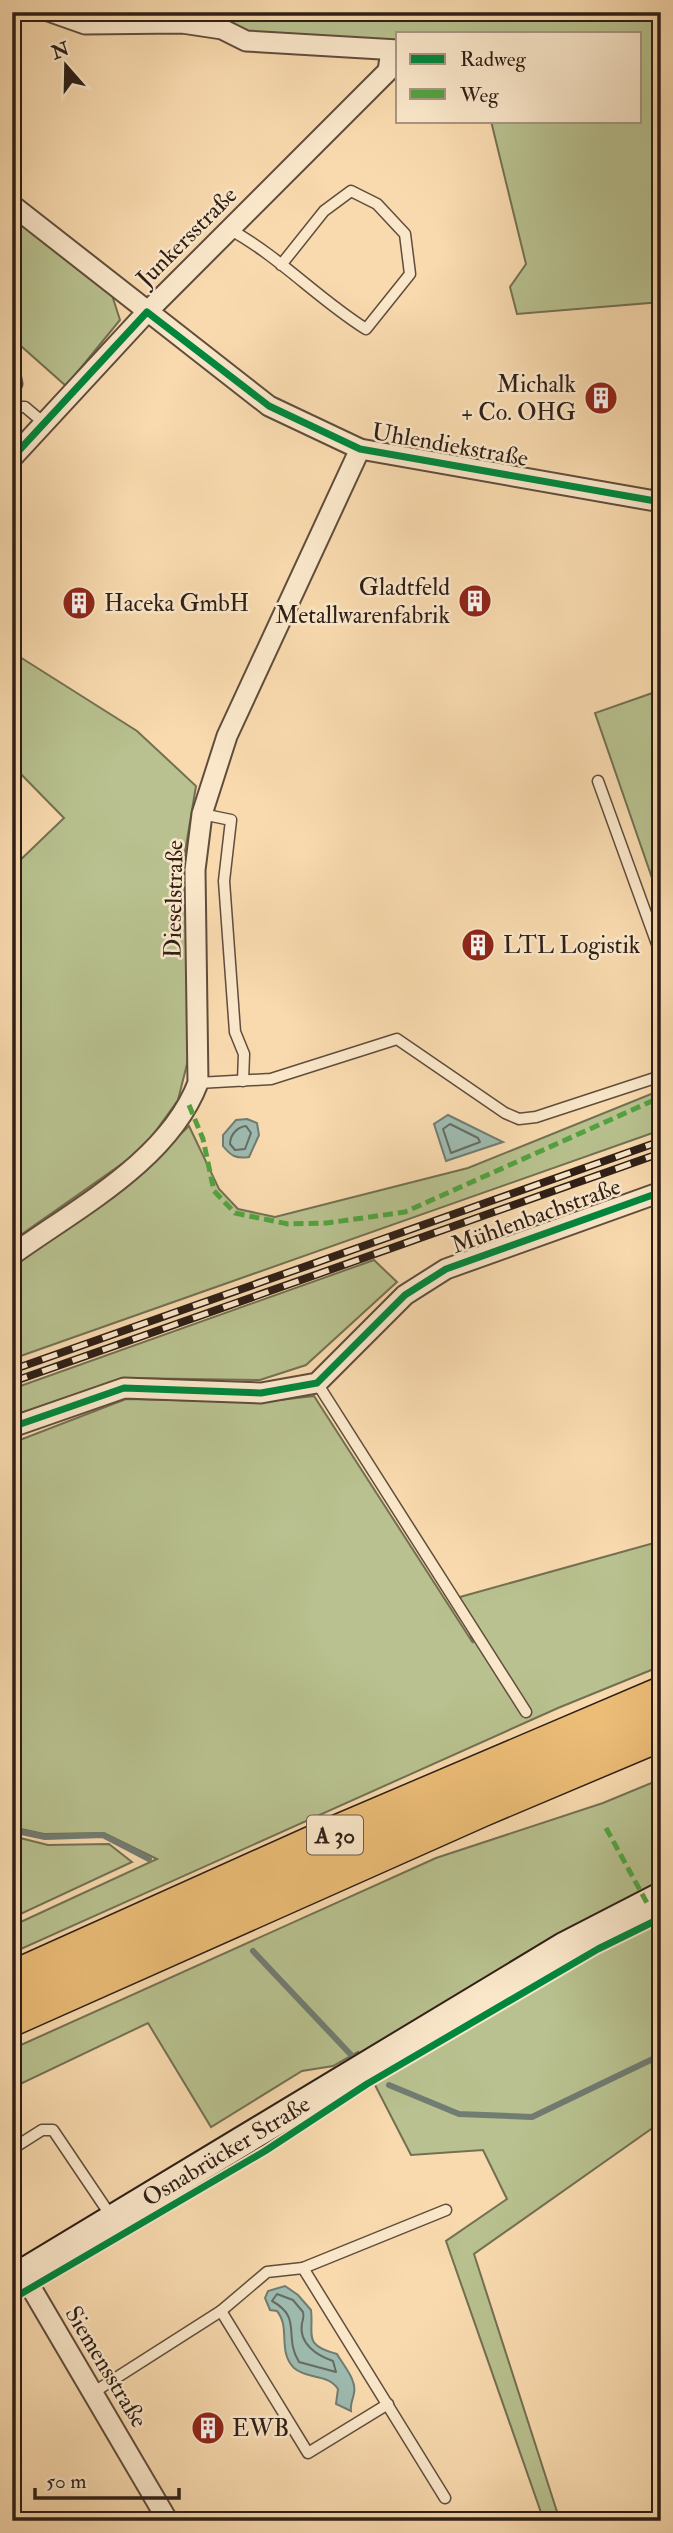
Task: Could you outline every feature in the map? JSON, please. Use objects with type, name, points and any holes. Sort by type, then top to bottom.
[{"type":"highway","name":"A 30","points":[[12,1980],[330,1837],[661,1696]]},
{"type":"highway","name":"A 30","points":[[12,2017],[481,1808],[661,1732]]},
{"type":"main road","name":"Osnabrücker Straße","points":[[18,2277],[575,1941],[661,1897]]},
{"type":"street","points":[[51,12],[85,24],[182,23],[222,29],[246,41],[395,51]]},
{"type":"street","name":"Junkersstraße","points":[[12,458],[147,312],[387,71],[395,51]]},
{"type":"street","name":"Uhlendiekstraße","points":[[12,205],[269,405],[360,449],[661,502]]},
{"type":"street","name":"Dieselstraße","points":[[12,1255],[153,1153],[189,1105],[198,1083],[195,870],[202,814],[228,736],[360,449]]},
{"type":"street","name":"Mühlenbachstraße","points":[[317,1382],[405,1295],[446,1269],[661,1192]]},
{"type":"street","points":[[12,1427],[124,1388],[261,1393],[317,1382]]},
{"type":"street","name":"Siemensstraße","points":[[18,2277],[93,2392],[167,2521]]},
{"type":"lane","points":[[229,229],[256,244],[281,265],[335,310],[366,329],[410,274],[405,234],[377,204],[351,191],[324,211],[281,265]]},
{"type":"lane","points":[[12,358],[18,384],[12,395]]},
{"type":"lane","points":[[12,407],[25,407],[44,423]]},
{"type":"lane","points":[[598,781],[661,955]]},
{"type":"lane","points":[[202,814],[231,820],[224,881],[235,1032],[244,1054],[243,1081]]},
{"type":"lane","points":[[198,1083],[271,1079],[397,1039],[505,1113],[519,1119],[537,1117],[661,1076]]},
{"type":"lane","points":[[317,1382],[526,1712]]},
{"type":"lane","points":[[12,2148],[42,2130],[53,2130],[114,2220]]},
{"type":"lane","points":[[93,2392],[221,2311],[267,2272],[303,2268],[446,2210]]},
{"type":"lane","points":[[303,2268],[444,2498]]},
{"type":"lane","points":[[221,2311],[308,2453],[388,2404]]},
{"type":"green space","points":[[91,12],[367,12],[422,17],[661,12],[661,302],[517,314],[510,287],[526,264],[491,122],[642,122],[642,32],[396,32],[396,51],[89,18]]},
{"type":"green space","points":[[12,214],[112,295],[120,320],[66,386],[12,338]]},
{"type":"green space","points":[[12,652],[137,731],[196,786],[185,852],[189,1056],[178,1100],[143,1149],[12,1241],[12,868],[64,818],[12,765]]},
{"type":"green space","points":[[661,690],[661,904],[595,713]]},
{"type":"green space","points":[[661,1090],[661,1130],[12,1359],[12,1262],[155,1158],[189,1126],[219,1189],[238,1209],[275,1217],[468,1168]]},
{"type":"green space","points":[[374,1260],[397,1282],[306,1365],[260,1380],[123,1378],[12,1416],[12,1389]]},
{"type":"green space","points":[[314,1396],[473,1643],[460,1597],[661,1541],[661,1666],[558,1708],[12,1953],[12,1926],[157,1859],[104,1833],[44,1834],[12,1827],[12,1443],[126,1399],[262,1402]]},
{"type":"green space","points":[[661,1779],[661,2122],[474,2254],[560,2521],[544,2521],[446,2241],[507,2199],[483,2150],[411,2155],[358,2052],[333,2066],[302,2071],[211,2127],[148,2023],[12,2088],[12,2049],[436,1858],[603,1803]]},
{"type":"green space","points":[[12,1836],[48,1845],[109,1844],[132,1862],[12,1918]]},
{"type":"water","points":[[448,1115],[503,1142],[446,1161],[434,1124]]},
{"type":"water","points":[[247,1119],[257,1123],[259,1135],[249,1157],[237,1157],[223,1146],[223,1135],[236,1120]]},
{"type":"water","points":[[285,2286],[298,2295],[311,2310],[314,2343],[337,2354],[349,2373],[354,2388],[351,2411],[336,2404],[338,2389],[334,2384],[323,2378],[299,2372],[289,2361],[281,2318],[277,2311],[270,2310],[265,2298],[268,2291]]},
{"type":"waterway","points":[[12,1830],[45,1837],[103,1835],[149,1859]]},
{"type":"waterway","points":[[253,1951],[354,2058]]},
{"type":"waterway","points":[[389,2085],[459,2114],[532,2117],[661,2055]]},
{"type":"railway","points":[[12,1370],[661,1141]]},
{"type":"railway","points":[[12,1382],[661,1153]]},
{"type":"marked path","points":[[189,1105],[203,1139],[214,1191],[235,1213],[288,1224],[327,1223],[405,1212],[661,1097]]},
{"type":"marked path","points":[[606,1828],[647,1903]]},
{"type":"cycle path","points":[[12,458],[147,312],[269,406],[360,449],[661,502]]},
{"type":"cycle path","points":[[12,1427],[124,1388],[261,1393],[317,1383],[405,1295],[446,1269],[661,1192]]},
{"type":"cycle path","points":[[12,2299],[265,2151],[367,2084],[598,1949],[661,1918]]},
{"type":"place","name":"Michalk + Co. OHG","points":[[601,398]]},
{"type":"place","name":"Gladtfeld Metallwarenfabrik","points":[[475,601]]},
{"type":"place","name":"Haceka GmbH","points":[[79,603]]},
{"type":"place","name":"LTL Logistik","points":[[478,945]]},
{"type":"place","name":"EWB","points":[[208,2428]]}]
